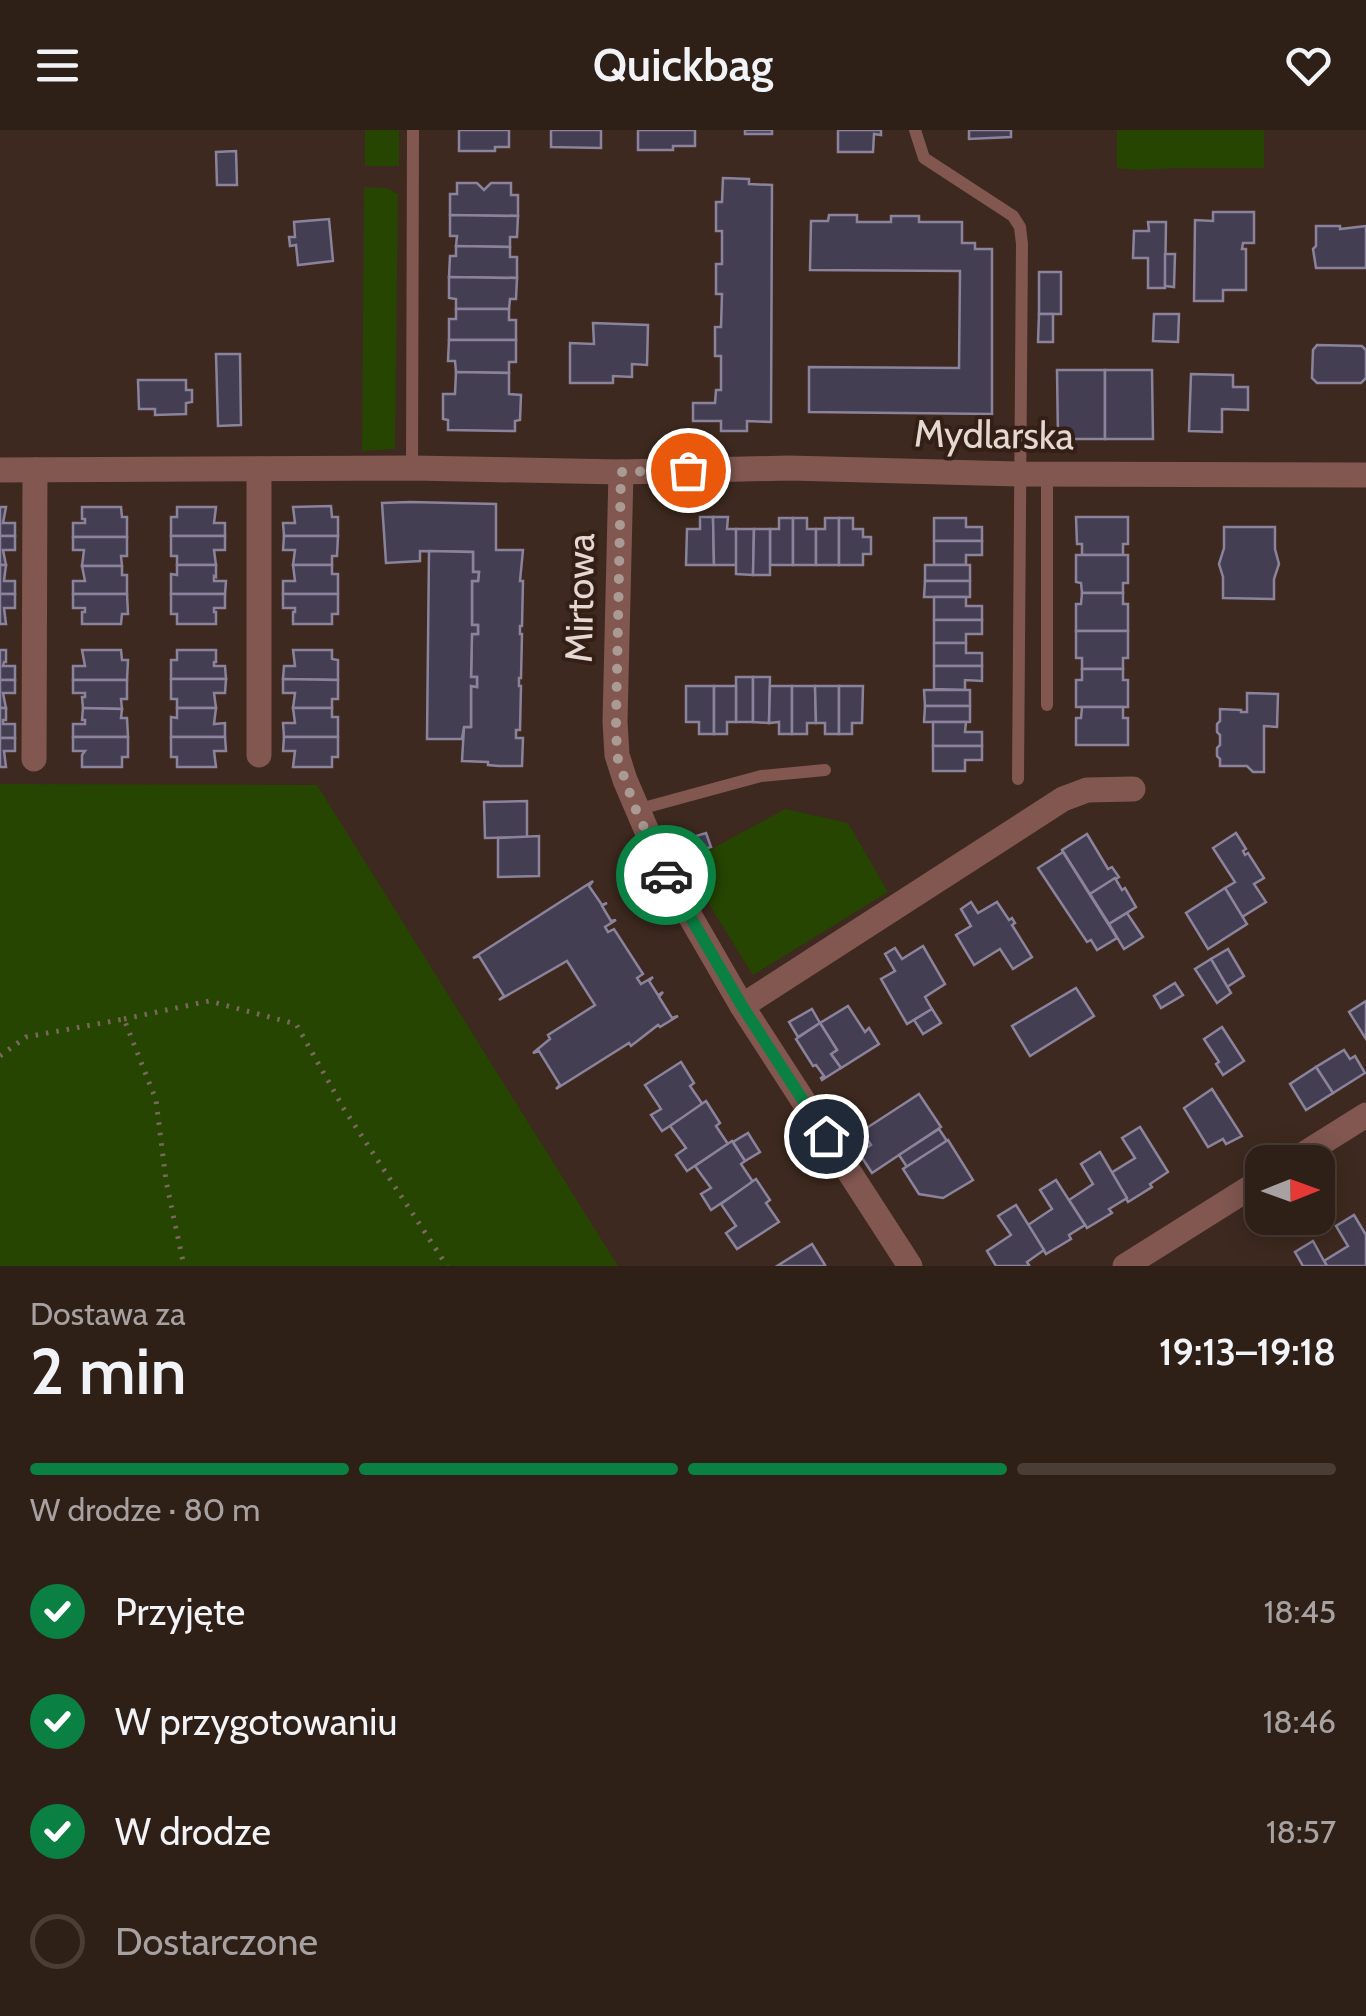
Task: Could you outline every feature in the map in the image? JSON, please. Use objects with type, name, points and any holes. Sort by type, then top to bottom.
[{"type":"street","points":[[0,470],[412,468],[621,472]]},
{"type":"street","name":"Mydlarska","points":[[621,472],[789,468],[1020,474],[1366,475]]},
{"type":"street","points":[[258,755],[259,469]]},
{"type":"street","points":[[34,758],[35,470]]},
{"type":"street","name":"Mirtowa","points":[[621,472],[617,756],[636,810],[664,871],[742,1006],[910,1266]]},
{"type":"street","points":[[742,1006],[1064,799],[1087,790],[1133,789]]},
{"type":"street","points":[[1319,1145],[1366,1116]]},
{"type":"street","points":[[1126,1266],[1245,1191]]},
{"type":"lane","points":[[412,468],[413,130]]},
{"type":"lane","points":[[916,130],[924,158],[1013,216],[1020,228],[1018,778]]},
{"type":"lane","points":[[1047,474],[1047,705]]},
{"type":"lane","points":[[636,810],[761,776],[825,770]]},
{"type":"path","points":[[0,1056],[26,1037],[209,1001],[296,1024],[344,1108],[446,1266]]},
{"type":"path","points":[[124,1019],[156,1100],[166,1181],[184,1266]]},
{"type":"green space","points":[[365,130],[399,130],[399,166],[365,166]]},
{"type":"green space","points":[[1117,130],[1264,130],[1264,168],[1117,168]]},
{"type":"green space","points":[[364,187],[387,188],[398,194],[395,449],[362,451]]},
{"type":"green space","points":[[0,784],[317,785],[618,1266],[0,1266]]},
{"type":"green space","points":[[785,809],[848,823],[888,892],[753,975],[684,864]]},
{"type":"building","points":[[459,130],[509,130],[509,147],[459,151]]},
{"type":"building","points":[[551,130],[601,130],[601,148],[551,147]]},
{"type":"building","points":[[638,130],[695,130],[695,146],[638,150]]},
{"type":"building","points":[[745,130],[772,130],[772,134],[745,134]]},
{"type":"building","points":[[838,130],[881,130],[881,135],[874,134],[873,152],[838,152]]},
{"type":"building","points":[[969,130],[1011,130],[1011,137],[969,139]]},
{"type":"building","points":[[236,151],[237,185],[217,185],[216,152]]},
{"type":"building","points":[[723,178],[772,185],[771,422],[747,421],[747,431],[721,431],[721,421],[693,421],[693,403],[715,403],[716,390],[721,390],[721,356],[715,356],[715,327],[721,327],[722,294],[716,294],[716,264],[722,264],[722,231],[716,231],[716,202],[722,202]]},
{"type":"building","points":[[457,183],[477,183],[484,190],[491,183],[511,183],[511,195],[518,195],[518,216],[450,215],[450,194],[457,194]]},
{"type":"building","points":[[1213,212],[1254,212],[1254,243],[1243,243],[1242,249],[1246,249],[1246,290],[1223,290],[1223,301],[1194,301],[1195,220],[1213,221]]},
{"type":"building","points":[[450,215],[518,216],[517,237],[510,237],[510,247],[456,246],[457,236],[450,236]]},
{"type":"building","points":[[829,215],[857,215],[857,222],[891,222],[891,216],[919,216],[919,222],[962,222],[962,243],[975,243],[975,249],[992,249],[992,414],[809,412],[809,367],[959,368],[960,271],[810,270],[811,221],[828,221]]},
{"type":"building","points":[[329,219],[333,261],[298,265],[296,245],[290,246],[289,237],[295,237],[294,222]]},
{"type":"building","points":[[1148,222],[1166,222],[1165,288],[1148,288],[1148,258],[1133,258],[1134,231],[1149,231]]},
{"type":"building","points":[[1316,226],[1366,226],[1366,268],[1316,268]]},
{"type":"building","points":[[456,246],[510,247],[510,257],[517,257],[517,278],[449,277],[450,256],[456,256]]},
{"type":"building","points":[[1165,254],[1175,254],[1174,287],[1165,286]]},
{"type":"building","points":[[1039,272],[1061,272],[1061,314],[1039,314]]},
{"type":"building","points":[[449,277],[517,278],[516,299],[510,299],[509,309],[456,309],[456,299],[449,298]]},
{"type":"building","points":[[456,309],[509,309],[509,320],[516,320],[516,340],[449,340],[449,319],[456,319]]},
{"type":"building","points":[[1039,314],[1053,314],[1053,342],[1038,342]]},
{"type":"building","points":[[1154,314],[1179,314],[1178,342],[1153,341]]},
{"type":"building","points":[[593,323],[648,325],[647,365],[632,364],[632,377],[613,376],[613,383],[570,383],[570,343],[594,344]]},
{"type":"building","points":[[449,340],[516,340],[516,362],[509,362],[509,373],[456,372],[455,361],[448,361]]},
{"type":"building","points":[[1317,345],[1362,346],[1366,350],[1366,378],[1361,383],[1317,383],[1312,378],[1313,350]]},
{"type":"building","points":[[216,354],[240,354],[241,425],[218,426]]},
{"type":"building","points":[[1057,370],[1105,370],[1105,439],[1058,439]]},
{"type":"building","points":[[1105,370],[1152,370],[1153,439],[1105,439]]},
{"type":"building","points":[[456,372],[509,373],[509,394],[521,395],[520,420],[515,421],[515,431],[448,430],[448,420],[443,419],[443,394],[455,394]]},
{"type":"building","points":[[1191,374],[1233,375],[1233,387],[1248,387],[1248,410],[1222,409],[1222,432],[1189,431]]},
{"type":"building","points":[[138,380],[186,380],[186,390],[192,390],[192,402],[186,403],[186,414],[155,415],[155,409],[139,409]]},
{"type":"building","points":[[382,503],[496,504],[496,550],[523,550],[520,730],[516,730],[516,738],[523,738],[522,766],[462,761],[464,727],[471,727],[471,686],[477,687],[477,677],[471,677],[472,634],[478,634],[478,625],[472,625],[472,581],[478,581],[479,572],[473,572],[473,552],[420,551],[420,561],[386,563]]},
{"type":"building","points":[[331,506],[332,517],[338,517],[338,536],[284,536],[283,523],[295,523],[293,507]]},
{"type":"building","points":[[0,507],[6,507],[3,523],[15,523],[15,536],[0,536]]},
{"type":"building","points":[[82,507],[121,507],[122,517],[127,517],[127,537],[73,537],[73,523],[85,523]]},
{"type":"building","points":[[177,507],[216,507],[214,523],[225,523],[225,536],[171,536],[171,517],[177,517]]},
{"type":"building","points":[[700,517],[713,517],[714,565],[686,565],[687,529],[700,529]]},
{"type":"building","points":[[713,517],[728,517],[727,529],[736,529],[737,565],[714,565]]},
{"type":"building","points":[[1076,517],[1128,517],[1128,544],[1123,544],[1123,555],[1082,555],[1082,544],[1077,544]]},
{"type":"building","points":[[779,518],[793,518],[793,565],[770,565],[770,529],[779,529]]},
{"type":"building","points":[[793,518],[807,518],[807,529],[816,529],[816,565],[793,565]]},
{"type":"building","points":[[825,518],[839,518],[839,565],[816,565],[816,529],[825,529]]},
{"type":"building","points":[[839,518],[853,518],[853,529],[863,529],[863,537],[871,537],[871,554],[863,554],[863,565],[839,565]]},
{"type":"building","points":[[934,518],[966,518],[966,527],[982,527],[982,541],[934,541]]},
{"type":"building","points":[[1224,527],[1275,527],[1279,564],[1274,599],[1223,598],[1219,564]]},
{"type":"building","points":[[736,529],[754,529],[753,575],[736,574]]},
{"type":"building","points":[[754,529],[770,529],[770,575],[753,575]]},
{"type":"building","points":[[0,536],[15,536],[15,550],[3,550],[6,565],[0,565]]},
{"type":"building","points":[[171,536],[225,536],[225,550],[214,550],[216,565],[177,565],[177,556],[171,556]]},
{"type":"building","points":[[284,536],[338,536],[337,556],[332,556],[332,565],[293,565],[295,550],[283,550]]},
{"type":"building","points":[[73,537],[127,537],[127,556],[121,556],[122,566],[82,566],[84,550],[73,550]]},
{"type":"building","points":[[934,541],[982,541],[982,555],[966,555],[966,565],[934,565]]},
{"type":"building","points":[[429,551],[473,552],[473,572],[479,572],[478,581],[472,581],[472,625],[478,625],[478,634],[472,634],[471,677],[477,677],[477,687],[471,686],[471,727],[464,727],[462,739],[427,739]]},
{"type":"building","points":[[1076,555],[1128,555],[1128,583],[1123,583],[1123,593],[1082,593],[1081,583],[1076,582]]},
{"type":"building","points":[[0,565],[6,565],[4,581],[15,581],[15,594],[0,594]]},
{"type":"building","points":[[177,565],[216,565],[214,581],[226,581],[225,594],[171,594],[171,574],[177,575]]},
{"type":"building","points":[[293,565],[332,565],[332,574],[338,574],[338,594],[283,594],[283,581],[295,581]]},
{"type":"building","points":[[925,565],[970,565],[970,581],[925,581]]},
{"type":"building","points":[[82,566],[122,566],[122,575],[127,575],[127,594],[73,594],[73,581],[85,581]]},
{"type":"building","points":[[925,581],[970,581],[970,597],[924,597]]},
{"type":"building","points":[[1082,593],[1123,593],[1123,604],[1128,604],[1128,631],[1076,631],[1076,604],[1081,604]]},
{"type":"building","points":[[0,594],[15,594],[15,608],[4,608],[6,624],[0,624]]},
{"type":"building","points":[[73,594],[127,594],[128,614],[122,614],[121,624],[82,624],[85,608],[73,608]]},
{"type":"building","points":[[171,594],[225,594],[225,608],[214,608],[216,624],[177,624],[177,614],[171,614]]},
{"type":"building","points":[[283,594],[338,594],[338,614],[332,614],[332,624],[293,624],[295,608],[283,608]]},
{"type":"building","points":[[934,597],[966,597],[966,606],[982,606],[982,620],[934,620]]},
{"type":"building","points":[[934,620],[982,620],[982,634],[966,634],[966,643],[934,643]]},
{"type":"building","points":[[1076,631],[1128,631],[1128,658],[1123,658],[1123,669],[1082,669],[1082,658],[1076,658]]},
{"type":"building","points":[[934,643],[966,643],[966,653],[982,653],[982,666],[934,666]]},
{"type":"building","points":[[0,650],[6,650],[3,666],[15,666],[15,680],[0,680]]},
{"type":"building","points":[[82,650],[121,650],[122,660],[128,660],[127,680],[73,680],[73,666],[85,666]]},
{"type":"building","points":[[177,650],[216,650],[214,666],[225,666],[226,679],[171,679],[171,660],[177,660]]},
{"type":"building","points":[[293,650],[332,650],[332,659],[338,660],[338,680],[283,679],[284,666],[295,666]]},
{"type":"building","points":[[934,666],[982,666],[982,681],[965,680],[965,690],[934,689]]},
{"type":"building","points":[[1082,669],[1123,669],[1123,680],[1128,680],[1128,707],[1076,707],[1076,680],[1082,680]]},
{"type":"building","points":[[736,677],[753,677],[753,722],[736,722]]},
{"type":"building","points":[[753,677],[770,677],[769,723],[753,722]]},
{"type":"building","points":[[171,679],[226,679],[225,693],[214,693],[216,708],[177,708],[177,699],[171,699]]},
{"type":"building","points":[[283,679],[338,680],[338,699],[332,699],[332,708],[293,708],[295,693],[283,693]]},
{"type":"building","points":[[0,680],[15,680],[15,693],[3,693],[6,708],[0,708]]},
{"type":"building","points":[[73,680],[127,680],[127,699],[121,699],[122,709],[83,708],[85,693],[73,693]]},
{"type":"building","points":[[686,686],[714,686],[714,734],[699,734],[699,722],[686,722]]},
{"type":"building","points":[[714,686],[736,686],[736,722],[727,722],[727,734],[714,734]]},
{"type":"building","points":[[770,686],[792,686],[792,734],[779,734],[779,722],[769,723]]},
{"type":"building","points":[[792,686],[815,686],[816,723],[807,723],[807,734],[792,734]]},
{"type":"building","points":[[815,686],[839,686],[839,734],[825,734],[825,723],[816,723]]},
{"type":"building","points":[[839,686],[863,686],[862,723],[852,723],[852,734],[839,734]]},
{"type":"building","points":[[924,690],[970,690],[970,706],[925,706]]},
{"type":"building","points":[[1247,693],[1278,694],[1277,727],[1264,726],[1264,772],[1253,772],[1247,766],[1220,766],[1217,756],[1220,709],[1247,712]]},
{"type":"building","points":[[925,706],[970,706],[970,722],[924,722]]},
{"type":"building","points":[[1082,707],[1123,707],[1123,718],[1128,718],[1128,745],[1076,745],[1076,718],[1081,718]]},
{"type":"building","points":[[0,708],[6,708],[3,724],[15,724],[15,738],[0,738]]},
{"type":"building","points":[[83,708],[122,709],[121,718],[127,718],[128,737],[73,737],[73,724],[85,724]]},
{"type":"building","points":[[177,708],[216,708],[214,724],[225,723],[225,737],[171,737],[171,717],[177,718]]},
{"type":"building","points":[[293,708],[332,708],[332,717],[338,717],[338,737],[284,737],[283,723],[295,723]]},
{"type":"building","points":[[933,722],[966,722],[965,732],[982,732],[982,746],[933,746]]},
{"type":"building","points":[[73,737],[128,737],[128,757],[122,757],[122,767],[82,767],[85,751],[73,751]]},
{"type":"building","points":[[171,737],[225,737],[226,751],[214,751],[216,767],[177,767],[177,757],[171,757]]},
{"type":"building","points":[[284,737],[338,737],[338,757],[332,757],[332,767],[293,767],[295,751],[283,751]]},
{"type":"building","points":[[0,738],[15,738],[15,751],[4,751],[6,767],[0,767]]},
{"type":"building","points":[[933,746],[982,746],[982,760],[965,760],[965,771],[933,771]]},
{"type":"building","points":[[527,801],[527,837],[485,838],[484,802]]},
{"type":"building","points":[[706,833],[711,847],[691,853],[686,839]]},
{"type":"building","points":[[1236,833],[1246,849],[1245,855],[1248,853],[1264,878],[1254,884],[1266,902],[1242,917],[1225,888],[1235,882],[1213,848]]},
{"type":"building","points":[[1087,834],[1108,869],[1112,867],[1119,877],[1090,894],[1062,850]]},
{"type":"building","points":[[539,836],[539,876],[498,877],[498,838]]},
{"type":"building","points":[[1063,852],[1117,938],[1097,950],[1091,940],[1087,942],[1038,868]]},
{"type":"building","points":[[1115,878],[1136,907],[1109,924],[1090,894]]},
{"type":"building","points":[[593,881],[589,886],[602,905],[607,903],[602,906],[611,921],[616,920],[605,927],[608,932],[614,929],[643,974],[637,978],[641,984],[653,977],[649,981],[658,995],[663,992],[659,997],[672,1018],[678,1016],[556,1089],[560,1085],[539,1051],[533,1053],[550,1039],[548,1035],[595,1005],[567,961],[499,1000],[504,996],[479,956],[473,958]]},
{"type":"building","points":[[1225,888],[1247,924],[1208,949],[1186,913]]},
{"type":"building","points":[[971,902],[978,913],[997,902],[1009,920],[1012,918],[1012,925],[1032,957],[1013,969],[1000,949],[974,965],[956,935],[971,926],[961,909]]},
{"type":"building","points":[[1127,913],[1143,937],[1124,949],[1109,924]]},
{"type":"building","points":[[923,946],[945,984],[925,997],[932,1009],[907,1024],[881,979],[895,971],[885,954],[895,948],[902,959]]},
{"type":"building","points":[[1228,949],[1244,976],[1227,987],[1211,959]]},
{"type":"building","points":[[1211,959],[1231,993],[1217,1003],[1195,969]]},
{"type":"building","points":[[1175,983],[1183,995],[1161,1008],[1154,996]]},
{"type":"building","points":[[1076,988],[1094,1016],[1030,1056],[1012,1026]]},
{"type":"building","points":[[1366,1001],[1366,1039],[1349,1012]]},
{"type":"building","points":[[848,1006],[865,1032],[869,1028],[879,1044],[841,1068],[831,1054],[837,1050],[820,1023]]},
{"type":"building","points":[[812,1009],[820,1023],[798,1037],[789,1022]]},
{"type":"building","points":[[932,1009],[941,1023],[923,1034],[914,1020]]},
{"type":"building","points":[[820,1023],[837,1050],[831,1054],[841,1068],[822,1080],[824,1076],[796,1039]]},
{"type":"building","points":[[1222,1027],[1244,1061],[1223,1075],[1204,1039]]},
{"type":"building","points":[[1344,1050],[1350,1059],[1355,1056],[1365,1073],[1333,1093],[1316,1067]]},
{"type":"building","points":[[681,1062],[703,1105],[662,1131],[651,1115],[661,1109],[645,1085]]},
{"type":"building","points":[[1316,1067],[1333,1093],[1306,1110],[1290,1084]]},
{"type":"building","points":[[1212,1089],[1242,1136],[1208,1147],[1184,1108]]},
{"type":"building","points":[[919,1094],[941,1127],[872,1173],[859,1153],[871,1145],[862,1131]]},
{"type":"building","points":[[706,1101],[728,1144],[687,1171],[676,1155],[686,1148],[670,1126]]},
{"type":"building","points":[[1140,1127],[1168,1172],[1128,1202],[1111,1173],[1135,1158],[1122,1138]]},
{"type":"building","points":[[939,1129],[947,1141],[907,1167],[899,1155]]},
{"type":"building","points":[[748,1133],[760,1152],[745,1161],[733,1142]]},
{"type":"building","points":[[948,1140],[973,1180],[943,1198],[919,1194],[903,1169]]},
{"type":"building","points":[[732,1141],[753,1182],[711,1210],[701,1194],[711,1188],[695,1166]]},
{"type":"building","points":[[1100,1152],[1127,1198],[1087,1228],[1069,1200],[1093,1184],[1081,1164]]},
{"type":"building","points":[[756,1179],[779,1222],[737,1249],[726,1233],[736,1226],[721,1204]]},
{"type":"building","points":[[1056,1180],[1085,1225],[1046,1254],[1028,1225],[1052,1209],[1040,1190]]},
{"type":"building","points":[[1016,1205],[1044,1250],[1027,1266],[996,1266],[987,1251],[1011,1235],[998,1216]]},
{"type":"building","points":[[1354,1215],[1366,1235],[1366,1266],[1327,1266],[1324,1261],[1348,1246],[1336,1226]]},
{"type":"building","points":[[1313,1241],[1327,1266],[1303,1266],[1295,1252]]},
{"type":"building","points":[[812,1244],[825,1265],[777,1266]]},
{"type":"way so far","points":[[666,875],[617,756],[621,472],[688,470]]},
{"type":"route","points":[[666,875],[742,1006],[826,1136]]}]
